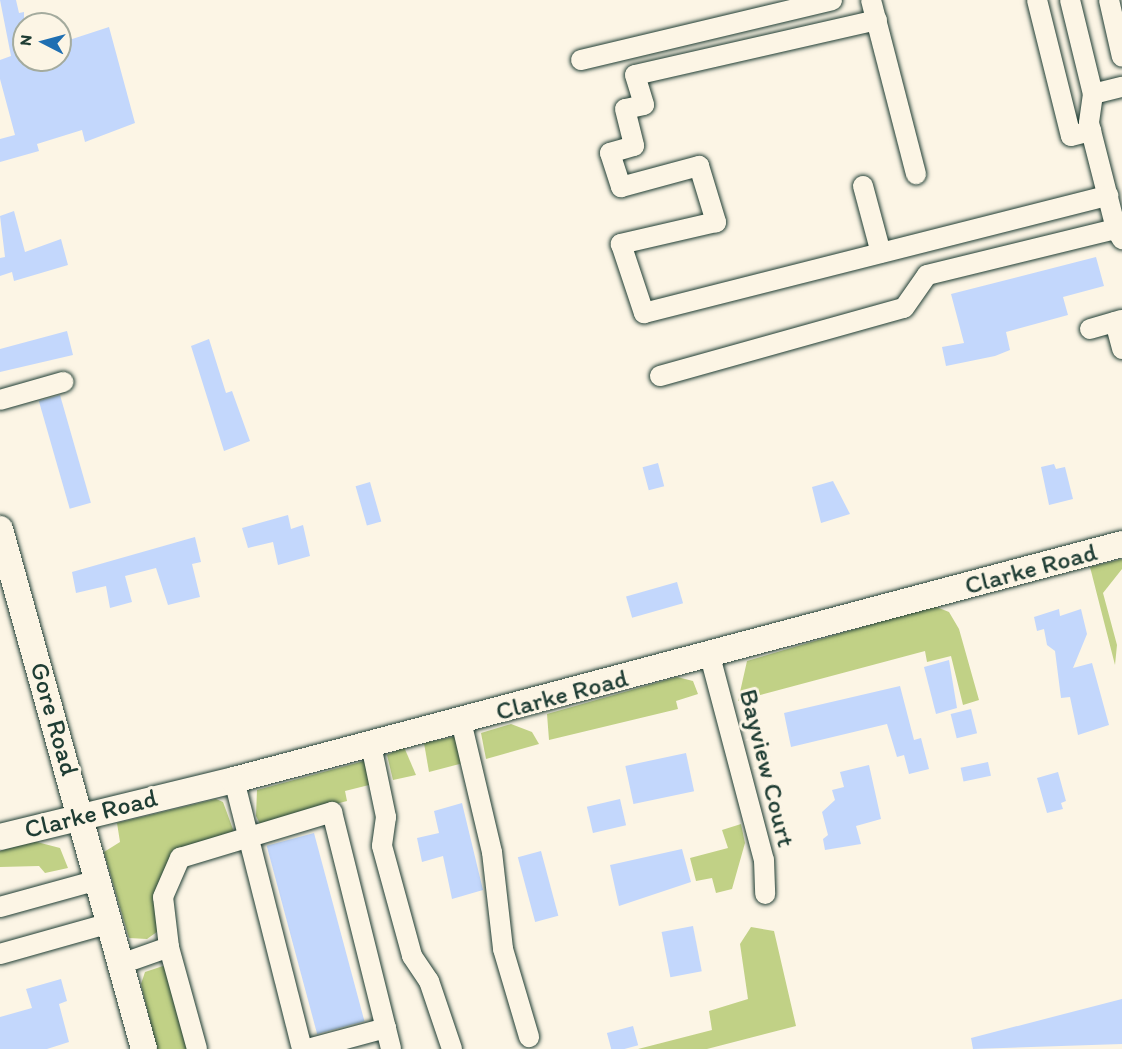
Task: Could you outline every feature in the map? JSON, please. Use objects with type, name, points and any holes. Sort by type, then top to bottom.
[{"type":"main road","name":"Gore Road","points":[[0,529],[5,566],[80,814],[144,1049]]},
{"type":"main road","name":"Clarke Road","points":[[0,837],[80,814],[234,780],[371,745],[1122,544]]},
{"type":"street","points":[[581,60],[832,0]]},
{"type":"street","points":[[871,0],[916,174]]},
{"type":"street","points":[[1037,0],[1071,136],[1091,131]]},
{"type":"street","points":[[660,376],[904,308],[927,275],[1119,234],[1091,131],[1093,94],[1070,0]]},
{"type":"street","points":[[1109,0],[1122,57]]},
{"type":"street","points":[[877,20],[635,75],[644,105],[625,109],[634,146],[610,153],[621,187],[699,166],[716,222],[621,244],[644,313],[1108,196]]},
{"type":"street","points":[[1093,94],[1122,87]]},
{"type":"street","points":[[863,186],[881,253]]},
{"type":"street","points":[[1090,329],[1118,321],[1122,349]]},
{"type":"street","points":[[0,400],[63,382]]},
{"type":"street","name":"Bayview Court","points":[[710,656],[764,860],[765,894]]},
{"type":"street","points":[[461,721],[492,852],[502,949],[529,1037]]},
{"type":"street","points":[[371,745],[386,817],[382,846],[412,956],[429,981],[452,1049]]},
{"type":"street","points":[[234,780],[302,1049]]},
{"type":"street","points":[[197,1049],[169,947],[163,897],[180,858],[332,812],[392,1049]]},
{"type":"street","points":[[0,908],[98,880]]},
{"type":"street","points":[[0,954],[110,923]]},
{"type":"street","points":[[121,964],[169,947]]},
{"type":"street","points":[[309,1049],[386,1028]]},
{"type":"green space","points":[[1122,559],[1122,569],[1103,593],[1117,645],[1115,665],[1090,567]]},
{"type":"green space","points":[[934,606],[949,612],[959,629],[979,700],[963,705],[951,656],[927,662],[925,651],[738,701],[747,661]]},
{"type":"green space","points":[[677,677],[693,681],[698,694],[676,701],[678,709],[549,740],[547,714]]},
{"type":"green space","points":[[511,724],[532,732],[539,744],[486,759],[481,733]]},
{"type":"green space","points":[[458,736],[471,761],[429,772],[424,743]]},
{"type":"green space","points":[[404,747],[416,775],[393,780],[387,755]]},
{"type":"green space","points":[[364,761],[377,783],[345,791],[347,801],[260,824],[256,816],[257,790]]},
{"type":"green space","points":[[216,799],[223,802],[234,832],[180,848],[161,929],[147,939],[129,938],[104,852],[120,842],[117,823]]},
{"type":"green space","points":[[741,824],[745,843],[732,889],[716,893],[712,878],[696,881],[690,858],[728,848],[722,830]]},
{"type":"green space","points":[[33,841],[60,848],[68,868],[45,873],[39,866],[0,867],[0,851]]},
{"type":"green space","points":[[751,927],[774,931],[796,1026],[707,1049],[638,1049],[712,1030],[709,1011],[748,999],[740,944]]},
{"type":"green space","points":[[166,965],[188,1049],[157,1049],[141,984],[145,972]]},
{"type":"building","points":[[0,0],[16,0],[19,12],[12,12],[12,72],[72,72],[72,39],[109,27],[135,123],[85,142],[82,130],[37,144],[39,151],[0,162],[0,139],[15,135],[0,79],[0,60],[11,56]]},
{"type":"building","points":[[14,211],[25,252],[61,239],[68,265],[14,281],[12,272],[0,276],[0,258],[5,257],[0,216]]},
{"type":"building","points":[[1096,257],[1104,286],[1063,297],[1068,315],[1006,332],[1010,350],[995,356],[946,366],[942,347],[964,343],[951,294]]},
{"type":"building","points":[[67,331],[73,355],[0,372],[0,349]]},
{"type":"building","points":[[209,339],[226,393],[232,391],[250,441],[224,451],[191,346]]},
{"type":"building","points":[[60,395],[91,503],[70,509],[39,401]]},
{"type":"building","points":[[658,463],[664,486],[649,490],[643,467]]},
{"type":"building","points":[[1054,464],[1056,469],[1065,467],[1073,499],[1049,505],[1041,467]]},
{"type":"building","points":[[833,481],[850,514],[821,523],[812,487]]},
{"type":"building","points":[[370,482],[381,521],[367,526],[356,486]]},
{"type":"building","points":[[288,515],[291,529],[303,525],[310,556],[278,565],[273,542],[248,548],[242,528]]},
{"type":"building","points":[[195,537],[201,562],[192,564],[200,597],[168,605],[156,568],[125,576],[132,602],[110,608],[106,586],[76,593],[72,572]]},
{"type":"building","points":[[677,582],[683,603],[632,618],[626,597]]},
{"type":"building","points":[[1059,609],[1060,616],[1081,609],[1087,634],[1073,668],[1092,663],[1109,725],[1078,735],[1070,697],[1061,698],[1055,651],[1047,645],[1044,629],[1037,631],[1034,617]]},
{"type":"building","points":[[949,660],[957,708],[936,714],[924,667]]},
{"type":"building","points":[[900,686],[914,740],[921,738],[929,769],[909,774],[904,755],[897,757],[887,724],[791,747],[784,713]]},
{"type":"building","points":[[971,709],[977,733],[957,738],[951,714]]},
{"type":"building","points":[[686,753],[694,791],[633,804],[625,766]]},
{"type":"building","points":[[988,762],[991,776],[964,782],[961,768]]},
{"type":"building","points":[[869,765],[881,819],[856,826],[861,844],[825,850],[823,839],[828,835],[822,812],[835,800],[832,790],[844,787],[840,772]]},
{"type":"building","points":[[1058,772],[1066,801],[1061,803],[1063,809],[1047,813],[1037,778]]},
{"type":"building","points":[[620,799],[626,825],[593,833],[587,807]]},
{"type":"building","points":[[462,803],[483,890],[452,899],[443,856],[422,862],[417,838],[439,833],[434,811]]},
{"type":"building","points":[[314,833],[364,1021],[317,1034],[267,846]]},
{"type":"building","points":[[682,849],[691,882],[619,906],[610,865]]},
{"type":"building","points":[[541,851],[558,916],[535,922],[518,857]]},
{"type":"building","points":[[693,926],[702,971],[670,977],[662,932]]},
{"type":"building","points":[[61,979],[67,1001],[59,1004],[69,1042],[47,1049],[0,1049],[0,1017],[32,1008],[26,989]]},
{"type":"building","points":[[1122,999],[1122,1044],[973,1049],[971,1038]]},
{"type":"building","points":[[633,1026],[638,1045],[611,1049],[607,1033]]}]
